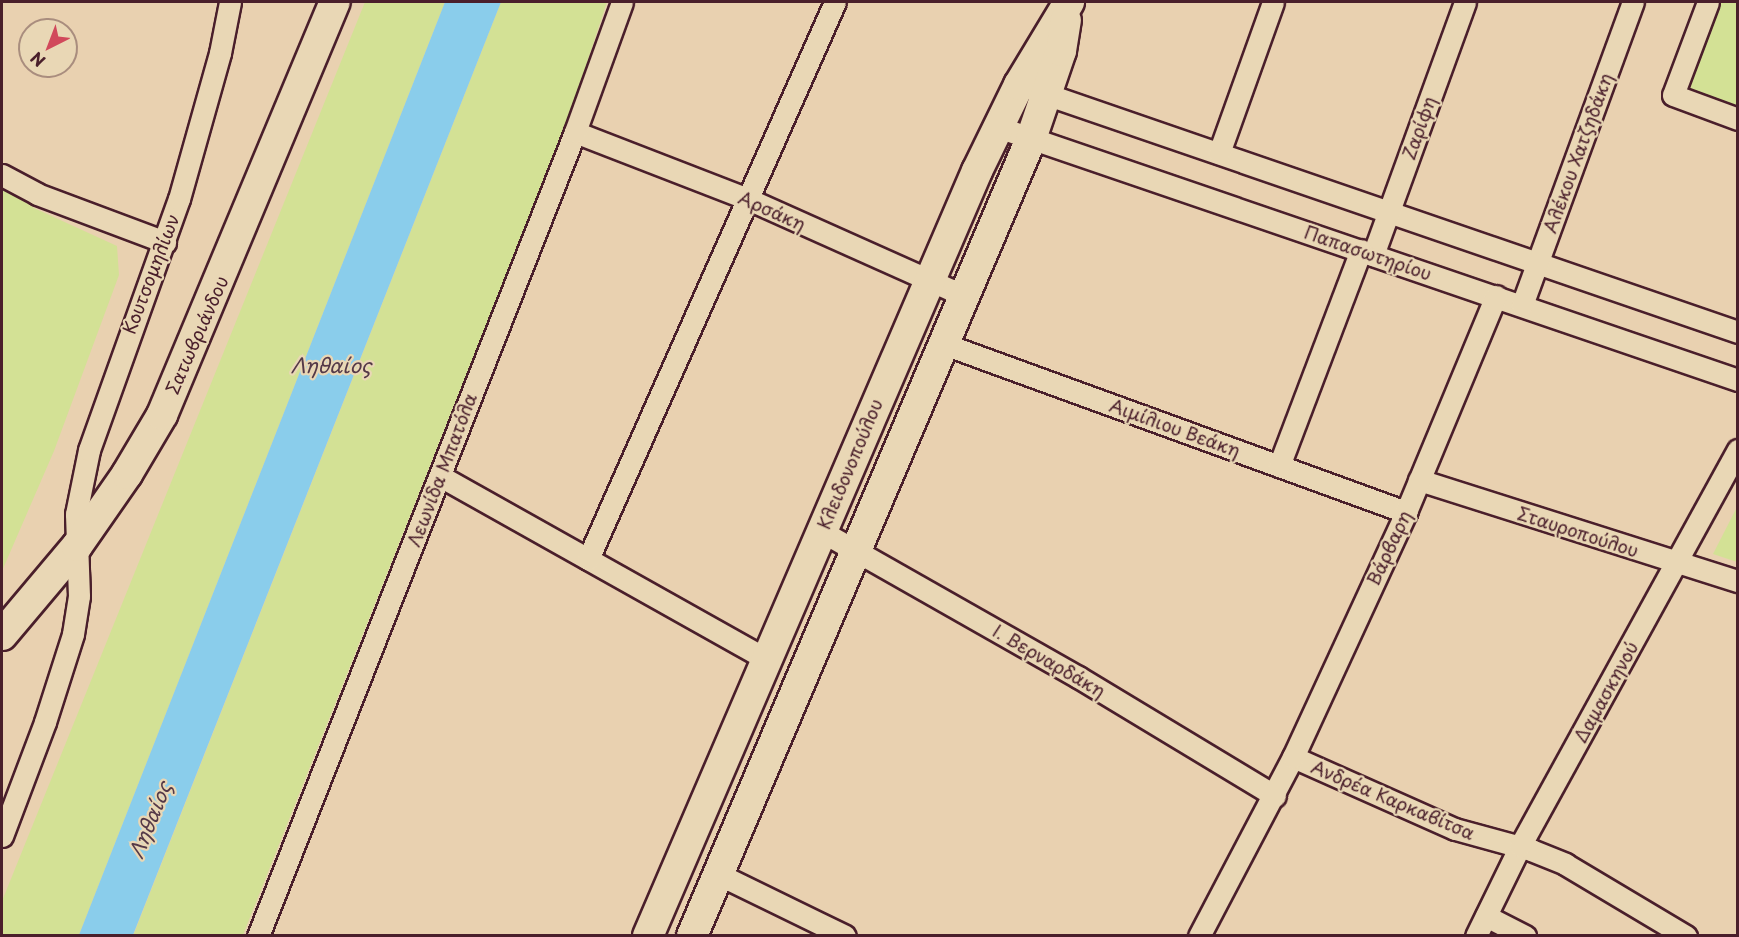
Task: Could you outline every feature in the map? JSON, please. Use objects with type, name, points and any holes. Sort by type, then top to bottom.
[{"type":"street","name":"Κουτσομηλίων","points":[[2,836],[45,723],[73,634],[79,596],[77,500],[89,450],[111,382],[165,242],[199,136],[230,2]]},
{"type":"street","name":"Σατωβριάνδου","points":[[2,635],[77,546],[127,474],[162,415],[335,2]]},
{"type":"street","name":"Λεωνίδα Μπατόλα","points":[[258,936],[575,132],[622,2]]},
{"type":"street","points":[[588,559],[835,2]]},
{"type":"street","name":"Κλειδονοπούλου","points":[[648,936],[929,281],[998,127],[1019,85],[1069,2],[1061,51],[1032,139],[692,936]]},
{"type":"street","points":[[1219,153],[1274,2]]},
{"type":"street","name":"Ζαρίφη","points":[[1279,466],[1367,252],[1389,211],[1466,2]]},
{"type":"street","name":"Αλέκου Χατζηδάκη","points":[[1522,305],[1633,2]]},
{"type":"street","points":[[1708,2],[1673,95],[1737,119]]},
{"type":"street","points":[[1019,85],[1737,332]]},
{"type":"street","name":"Παπασωτηρίου","points":[[998,127],[1737,380]]},
{"type":"street","name":"Αρσάκη","points":[[575,132],[748,200],[965,296]]},
{"type":"street","points":[[2,175],[37,194],[165,242]]},
{"type":"street","name":"Βάρβαρη","points":[[1199,936],[1275,796],[1406,512],[1496,296]]},
{"type":"street","name":"Αιμίλιου Βεάκη","points":[[944,344],[1406,512]]},
{"type":"street","name":"Δαμασκηνού","points":[[1476,936],[1520,846],[1677,564],[1737,450]]},
{"type":"street","points":[[440,476],[766,659]]},
{"type":"street","name":"Σταυροπούλου","points":[[1419,480],[1677,564],[1737,581]]},
{"type":"street","name":"Ι. Βερναρδάκη","points":[[821,531],[1275,796]]},
{"type":"street","name":"Ανδρέα Καρκαβίτσα","points":[[1293,757],[1455,830],[1520,846],[1565,864],[1686,936]]},
{"type":"street","points":[[718,874],[845,936]]},
{"type":"street","points":[[1486,916],[1525,936]]},
{"type":"green space","points":[[365,2],[445,2],[79,935],[2,935],[2,901]]},
{"type":"green space","points":[[501,2],[607,2],[570,114],[243,935],[133,936]]},
{"type":"green space","points":[[1714,2],[1737,2],[1737,110],[1687,92],[1684,85]]},
{"type":"green space","points":[[2,187],[34,208],[117,246],[119,275],[54,451],[2,571]]},
{"type":"green space","points":[[1737,507],[1738,562],[1713,554]]},
{"type":"water","name":"Ληθαίος","points":[[445,2],[501,2],[133,935],[79,935]]}]
